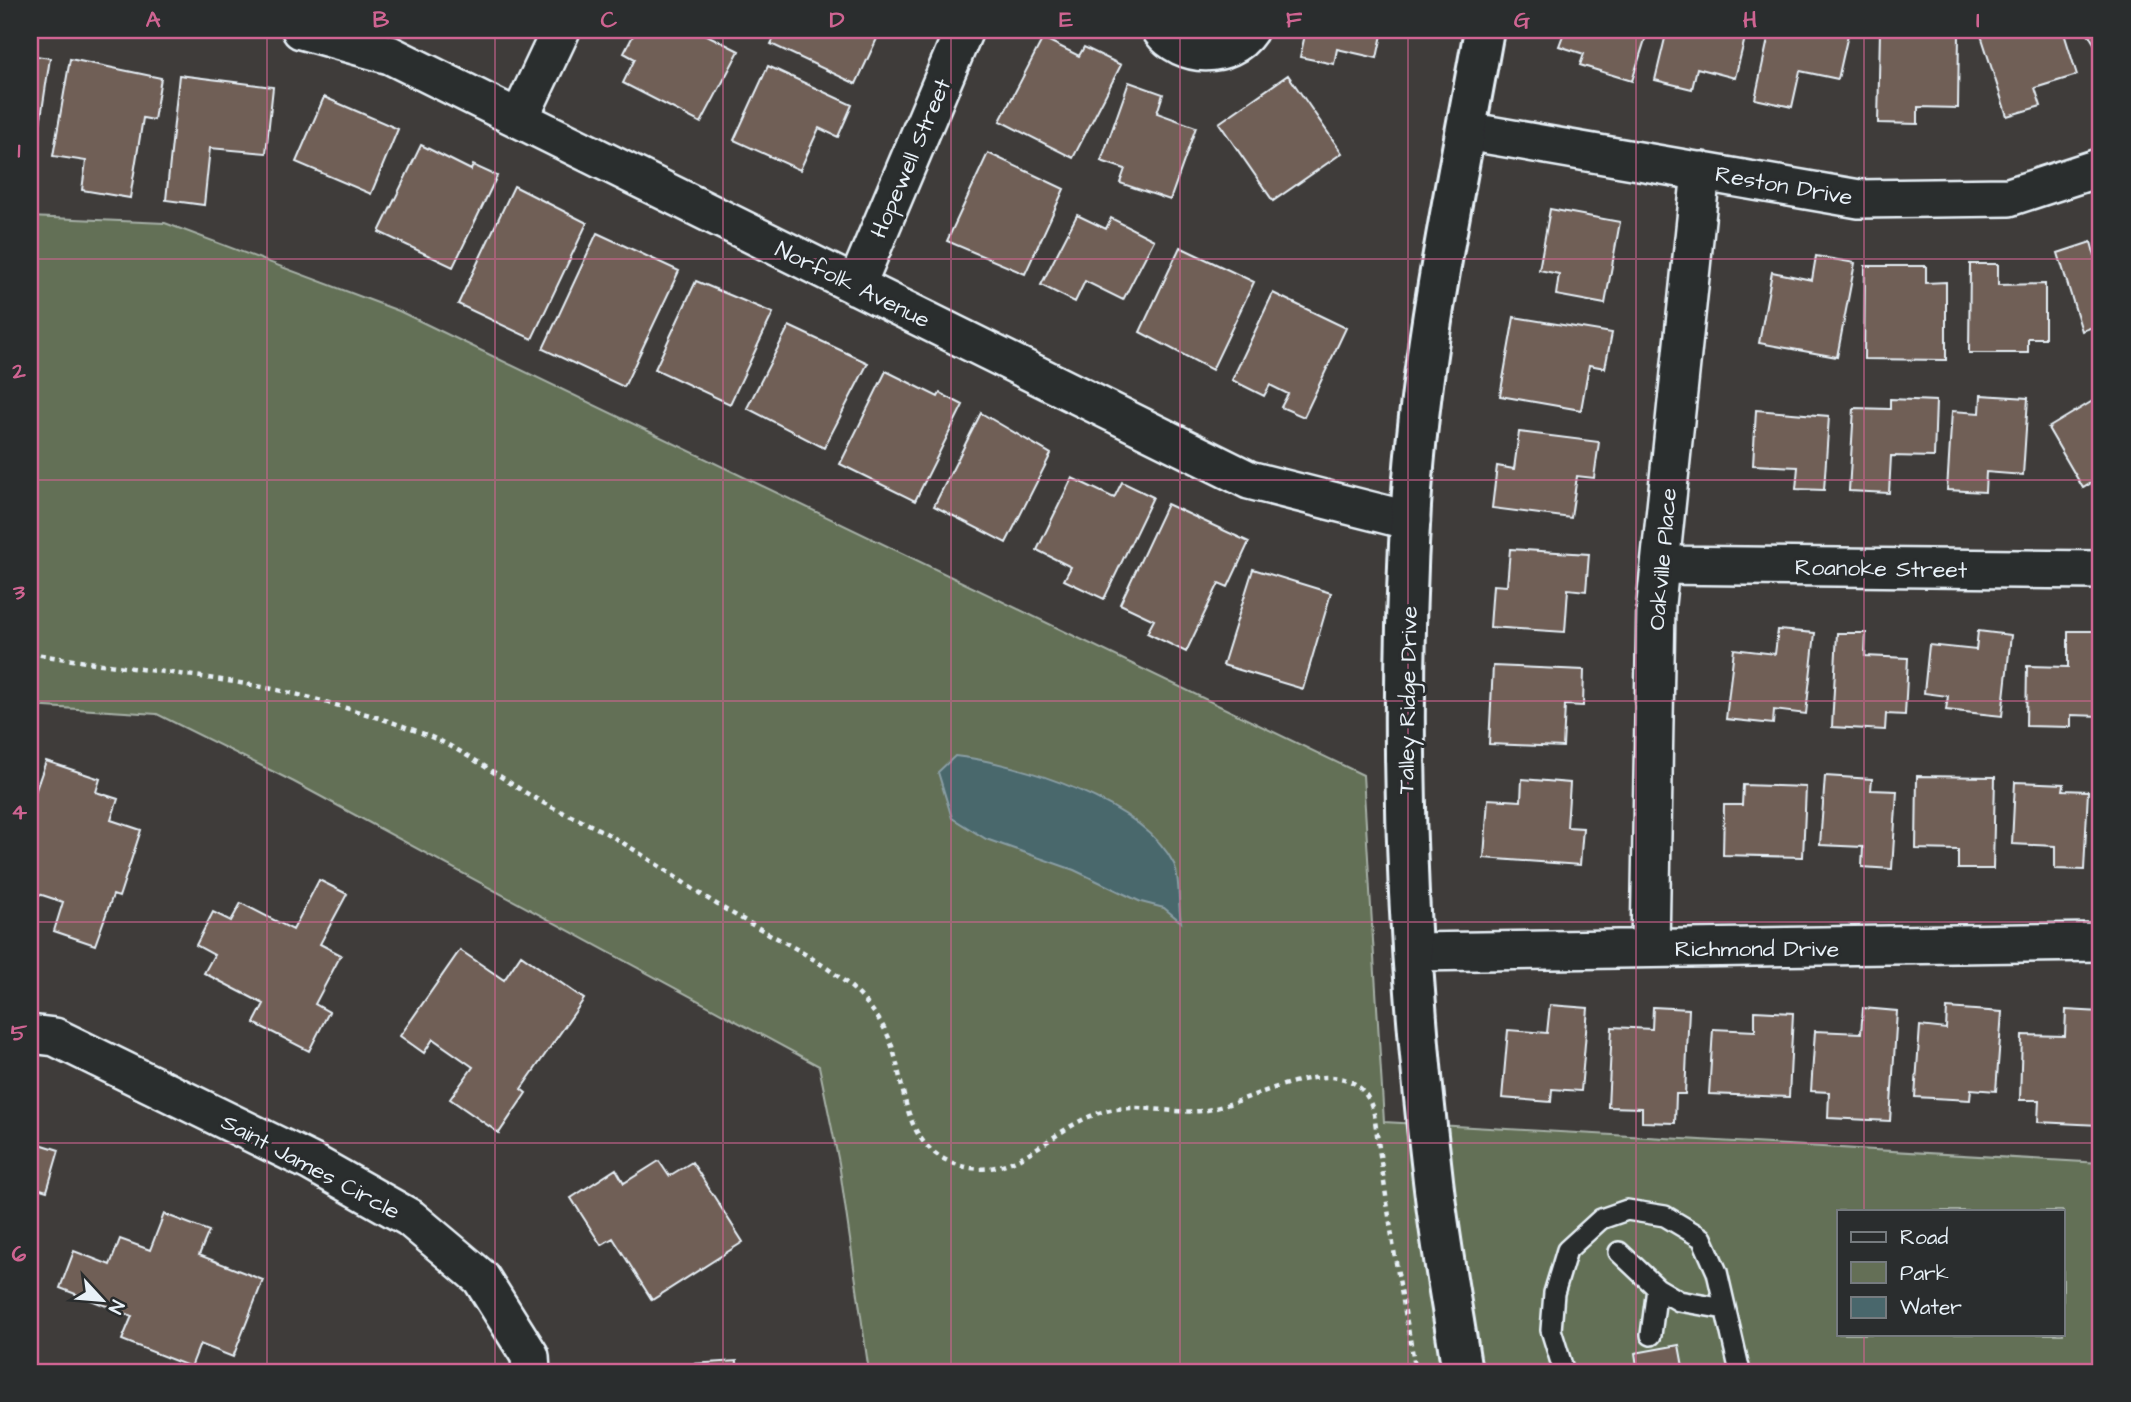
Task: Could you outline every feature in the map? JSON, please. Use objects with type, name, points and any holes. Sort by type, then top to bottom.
[{"type":"street","name":"Norfolk Avenue","points":[[302,30],[390,55],[1249,480],[1411,521]]},
{"type":"street","points":[[519,119],[562,30]]},
{"type":"street","name":"Hopewell Street","points":[[856,286],[964,30]]},
{"type":"street","points":[[1161,30],[1181,47],[1197,52],[1215,51],[1231,46],[1249,30]]},
{"type":"street","name":"Talley Ridge Drive","points":[[1462,1372],[1432,1172],[1412,952],[1404,788],[1411,521],[1435,304],[1484,30]]},
{"type":"street","name":"Reston Drive","points":[[1466,131],[1859,199],[2008,197],[2101,167]]},
{"type":"street","name":"Oakville Place","points":[[1650,948],[1656,604],[1701,171]]},
{"type":"street","name":"Roanoke Street","points":[[1660,565],[2101,570]]},
{"type":"street","name":"Richmond Drive","points":[[1412,952],[2101,942]]},
{"type":"street","name":"Saint James Circle","points":[[30,1034],[55,1037],[311,1162],[410,1218],[481,1278],[530,1356],[531,1372]]},
{"type":"lane","points":[[1564,1372],[1551,1330],[1554,1293],[1567,1250],[1601,1219],[1627,1210],[1665,1216],[1702,1238],[1717,1272],[1740,1372]]},
{"type":"lane","points":[[1619,1252],[1657,1288],[1679,1301],[1725,1309]]},
{"type":"lane","points":[[1651,1335],[1657,1288]]},
{"type":"path","points":[[30,653],[232,682],[312,699],[422,733],[481,762],[535,798],[609,835],[713,902],[810,957],[844,981],[884,1028],[914,1126],[932,1151],[961,1167],[980,1169],[1012,1163],[1038,1150],[1083,1120],[1106,1111],[1132,1107],[1165,1111],[1206,1110],[1305,1079],[1348,1080],[1365,1092],[1374,1114],[1395,1257],[1416,1372]]},
{"type":"green space","points":[[30,217],[165,223],[399,311],[1363,775],[1384,1122],[2101,1163],[2101,1372],[869,1372],[839,1163],[819,1066],[294,782],[157,714],[30,706]]},
{"type":"water","points":[[955,756],[1012,767],[1045,777],[1108,804],[1136,822],[1158,842],[1174,864],[1181,922],[1164,908],[1141,902],[1074,870],[986,839],[952,818],[938,772]]},
{"type":"building","points":[[636,30],[697,30],[739,51],[701,123],[623,83],[635,59],[624,53]]},
{"type":"building","points":[[778,30],[881,30],[856,84],[771,44]]},
{"type":"building","points":[[1306,30],[1383,30],[1377,58],[1337,49],[1334,64],[1300,57]]},
{"type":"building","points":[[1565,30],[1648,30],[1632,81],[1580,65],[1584,54],[1559,46]]},
{"type":"building","points":[[1667,30],[1747,30],[1735,78],[1697,68],[1692,89],[1655,80]]},
{"type":"building","points":[[1770,30],[1849,30],[1838,79],[1800,71],[1792,107],[1755,99]]},
{"type":"building","points":[[1999,30],[2063,30],[2077,75],[2035,88],[2041,106],[2007,116],[1981,35]]},
{"type":"building","points":[[2086,30],[2101,30],[2101,55]]},
{"type":"building","points":[[1880,31],[1959,32],[1958,108],[1918,107],[1918,124],[1878,123]]},
{"type":"building","points":[[1043,38],[1079,56],[1084,47],[1121,65],[1073,158],[1000,121]]},
{"type":"building","points":[[30,55],[50,58],[32,177],[30,176]]},
{"type":"building","points":[[70,59],[161,78],[154,120],[143,118],[130,198],[82,190],[86,161],[53,156]]},
{"type":"building","points":[[768,66],[852,105],[838,137],[819,128],[800,170],[734,140]]},
{"type":"building","points":[[179,75],[273,87],[266,153],[210,148],[204,205],[166,200]]},
{"type":"building","points":[[1288,75],[1342,153],[1273,201],[1219,123]]},
{"type":"building","points":[[1129,82],[1163,94],[1157,113],[1196,127],[1170,200],[1120,183],[1125,169],[1101,161]]},
{"type":"building","points":[[324,97],[398,129],[371,194],[296,162]]},
{"type":"building","points":[[421,145],[471,170],[473,165],[497,176],[453,267],[379,232]]},
{"type":"building","points":[[988,153],[1064,189],[1025,274],[947,241]]},
{"type":"building","points":[[514,186],[587,223],[532,339],[458,304]]},
{"type":"building","points":[[1550,209],[1620,222],[1605,304],[1556,295],[1559,274],[1539,270]]},
{"type":"building","points":[[1077,215],[1106,229],[1111,218],[1154,240],[1123,300],[1085,281],[1075,302],[1041,285]]},
{"type":"building","points":[[597,233],[679,271],[624,387],[543,349]]},
{"type":"building","points":[[2091,242],[2096,260],[2101,259],[2101,324],[2082,331],[2058,253]]},
{"type":"building","points":[[1180,247],[1254,282],[1212,370],[1140,332]]},
{"type":"building","points":[[1816,256],[1855,263],[1837,357],[1759,343],[1772,272],[1812,280]]},
{"type":"building","points":[[1970,264],[1998,264],[1998,285],[2045,284],[2045,338],[2028,338],[2028,353],[1969,353]]},
{"type":"building","points":[[1865,266],[1926,266],[1926,283],[1946,282],[1946,360],[1864,359]]},
{"type":"building","points":[[696,281],[773,313],[730,404],[655,369]]},
{"type":"building","points":[[1273,293],[1346,328],[1304,417],[1281,407],[1288,394],[1270,385],[1264,396],[1232,380]]},
{"type":"building","points":[[1514,317],[1612,333],[1605,368],[1589,365],[1581,410],[1500,396]]},
{"type":"building","points":[[789,326],[868,363],[824,448],[747,408]]},
{"type":"building","points":[[886,371],[938,397],[940,393],[963,405],[915,501],[840,464]]},
{"type":"building","points":[[1981,395],[2028,398],[2023,475],[1986,472],[1985,492],[1947,490],[1952,411],[1980,413]]},
{"type":"building","points":[[2101,396],[2101,477],[2083,488],[2048,428]]},
{"type":"building","points":[[1890,399],[1936,401],[1934,457],[1891,456],[1889,493],[1849,491],[1854,408],[1890,409]]},
{"type":"building","points":[[1756,410],[1829,416],[1824,490],[1796,489],[1798,467],[1753,465]]},
{"type":"building","points":[[981,413],[1051,454],[1006,543],[934,506]]},
{"type":"building","points":[[1519,432],[1599,442],[1594,478],[1577,476],[1571,518],[1492,508],[1497,466],[1514,469]]},
{"type":"building","points":[[1072,478],[1114,498],[1122,482],[1153,497],[1104,599],[1064,580],[1071,567],[1037,550]]},
{"type":"building","points":[[1167,504],[1249,542],[1228,587],[1219,583],[1186,652],[1147,633],[1154,620],[1120,604]]},
{"type":"building","points":[[1510,549],[1589,554],[1586,591],[1568,589],[1565,632],[1490,627],[1493,585],[1507,586]]},
{"type":"building","points":[[1253,569],[1331,593],[1303,689],[1223,665]]},
{"type":"building","points":[[1778,630],[1815,633],[1806,714],[1774,710],[1773,724],[1726,719],[1734,649],[1775,654]]},
{"type":"building","points":[[1978,631],[2011,635],[2002,716],[1946,710],[1948,696],[1924,693],[1929,645],[1976,650]]},
{"type":"building","points":[[2068,631],[2101,631],[2101,716],[2071,715],[2071,727],[2026,726],[2027,666],[2068,667]]},
{"type":"building","points":[[1837,633],[1866,633],[1865,656],[1908,658],[1905,715],[1886,714],[1885,730],[1832,727]]},
{"type":"building","points":[[1493,666],[1584,670],[1583,706],[1565,705],[1563,747],[1489,744]]},
{"type":"building","points":[[46,761],[100,779],[96,792],[118,799],[111,820],[141,830],[119,897],[113,895],[95,945],[54,931],[63,902],[30,891],[30,797],[33,798]]},
{"type":"building","points":[[1825,776],[1872,779],[1871,790],[1897,791],[1892,869],[1862,867],[1863,847],[1820,845]]},
{"type":"building","points":[[1917,776],[1995,777],[1993,869],[1958,869],[1958,850],[1916,849]]},
{"type":"building","points":[[1522,779],[1570,783],[1567,827],[1583,828],[1580,865],[1484,858],[1488,799],[1521,801]]},
{"type":"building","points":[[2015,782],[2064,784],[2063,790],[2088,791],[2084,870],[2055,869],[2055,846],[2012,844]]},
{"type":"building","points":[[1743,785],[1806,787],[1803,857],[1723,855],[1724,805],[1742,805]]},
{"type":"building","points":[[319,880],[347,894],[320,944],[341,955],[315,1004],[329,1012],[309,1051],[254,1023],[264,1004],[204,973],[214,955],[196,945],[213,912],[231,921],[241,903],[293,930]]},
{"type":"building","points":[[460,950],[504,980],[521,955],[584,999],[521,1089],[526,1093],[499,1133],[450,1099],[473,1067],[433,1039],[424,1053],[400,1036]]},
{"type":"building","points":[[1550,1005],[1588,1008],[1581,1091],[1552,1089],[1551,1102],[1502,1098],[1508,1030],[1547,1033]]},
{"type":"building","points":[[1653,1007],[1689,1009],[1685,1094],[1676,1094],[1675,1123],[1642,1122],[1642,1108],[1608,1107],[1612,1027],[1652,1029]]},
{"type":"building","points":[[1863,1008],[1897,1011],[1890,1121],[1828,1118],[1829,1092],[1811,1091],[1815,1031],[1861,1033]]},
{"type":"building","points":[[1947,1008],[2002,1012],[1996,1091],[1971,1089],[1970,1100],[1915,1097],[1920,1026],[1946,1029]]},
{"type":"building","points":[[2066,1010],[2101,1012],[2099,1125],[2038,1122],[2039,1100],[2020,1100],[2022,1035],[2065,1036]]},
{"type":"building","points":[[1755,1011],[1793,1013],[1789,1097],[1709,1094],[1713,1029],[1755,1031]]},
{"type":"building","points":[[30,1141],[59,1150],[47,1191],[34,1187],[30,1201]]},
{"type":"building","points":[[659,1161],[669,1176],[692,1162],[743,1242],[652,1300],[613,1238],[601,1245],[571,1198],[616,1169],[624,1183]]},
{"type":"building","points":[[164,1214],[209,1231],[199,1255],[263,1280],[233,1357],[200,1344],[191,1367],[122,1340],[132,1316],[60,1288],[74,1251],[110,1265],[120,1239],[150,1250]]},
{"type":"building","points":[[1679,1345],[1684,1372],[1638,1372],[1635,1353]]},
{"type":"building","points":[[737,1361],[737,1372],[630,1372],[630,1368]]}]
